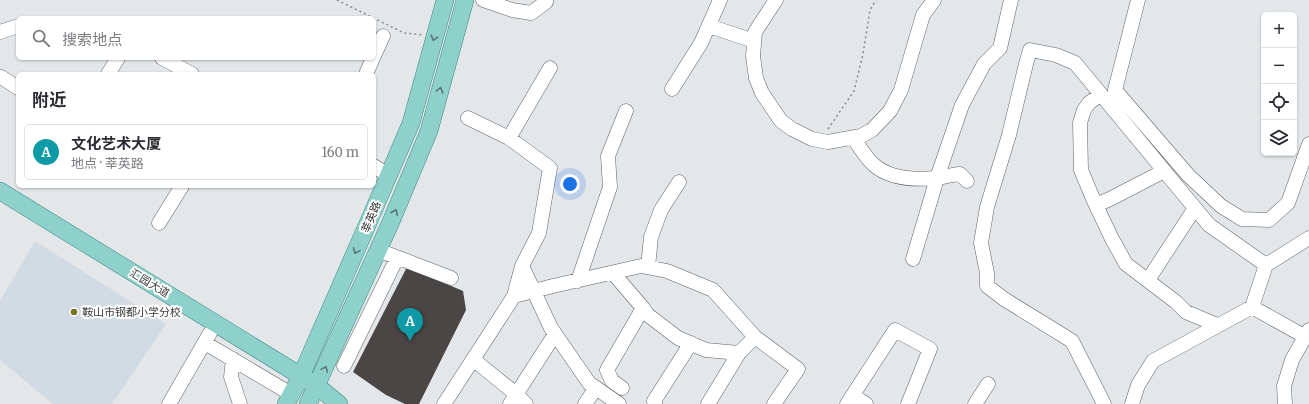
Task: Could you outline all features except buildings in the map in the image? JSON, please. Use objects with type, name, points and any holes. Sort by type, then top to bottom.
[{"type":"main road","name":"莘英路","points":[[293,390],[411,123],[445,0]]},
{"type":"main road","name":"莘英路","points":[[314,398],[429,131],[465,0]]},
{"type":"main road","name":"汇园大道","points":[[0,192],[293,390]]},
{"type":"main road","name":"汇园大道","points":[[0,205],[207,338],[293,390],[314,398],[339,404]]},
{"type":"street","points":[[483,0],[512,10],[531,13],[546,2],[546,0]]},
{"type":"street","points":[[672,90],[701,43],[720,0]]},
{"type":"street","points":[[776,0],[755,32],[753,56],[756,78],[762,93],[781,121],[792,130],[812,139],[828,142],[861,136],[872,130],[890,111],[901,90],[923,15],[934,0]]},
{"type":"street","points":[[913,259],[937,178],[962,105],[984,64],[1000,48],[1011,0]]},
{"type":"street","points":[[1138,0],[1114,90],[1188,175],[1221,206],[1242,219],[1270,220],[1288,203],[1309,144]]},
{"type":"street","points":[[709,26],[740,35],[754,41]]},
{"type":"street","points":[[0,32],[16,27]]},
{"type":"street","points":[[376,52],[383,36]]},
{"type":"street","points":[[1104,404],[1072,341],[1004,299],[987,286],[987,272],[981,243],[987,207],[1009,135],[1030,50],[1056,54],[1075,63],[1209,225],[1266,265]]},
{"type":"street","points":[[109,72],[117,60]]},
{"type":"street","points":[[166,60],[188,72]]},
{"type":"street","points":[[367,72],[373,60]]},
{"type":"street","points":[[509,138],[550,68]]},
{"type":"street","points":[[1,77],[16,87]]},
{"type":"street","points":[[1101,94],[1089,103],[1084,110],[1080,123],[1081,170],[1096,205],[1126,264],[1176,302],[1186,312],[1217,325]]},
{"type":"street","points":[[578,280],[610,187],[608,156],[626,111]]},
{"type":"street","points":[[444,404],[474,360],[514,296],[522,266],[538,233],[550,168],[509,138],[468,118]]},
{"type":"street","points":[[853,138],[873,164],[881,171],[890,175],[914,179],[937,178],[952,174],[960,174],[967,181]]},
{"type":"street","points":[[376,167],[388,176]]},
{"type":"street","points":[[1096,205],[1164,171]]},
{"type":"street","points":[[648,267],[651,237],[661,210],[679,182]]},
{"type":"street","points":[[159,223],[178,188]]},
{"type":"street","points":[[1148,280],[1195,208]]},
{"type":"street","points":[[1132,404],[1138,385],[1153,361],[1252,307],[1266,265],[1309,238]]},
{"type":"street","points":[[378,250],[450,278]]},
{"type":"street","points":[[344,366],[397,258]]},
{"type":"street","points":[[522,266],[555,334],[589,383],[618,404]]},
{"type":"street","points":[[514,296],[641,266],[667,271],[713,290],[755,337],[798,369],[774,404]]},
{"type":"street","points":[[614,273],[648,315],[678,338],[706,350],[739,353]]},
{"type":"street","points":[[1252,307],[1307,333],[1292,360],[1284,386],[1285,404]]},
{"type":"street","points":[[622,388],[612,381],[607,370],[643,308]]},
{"type":"street","points":[[866,404],[850,400],[895,330],[930,349],[908,404]]},
{"type":"street","points":[[513,399],[555,334]]},
{"type":"street","points":[[708,404],[739,353],[755,337]]},
{"type":"street","points":[[169,404],[207,338],[233,359],[293,390]]},
{"type":"street","points":[[655,404],[654,400],[691,343]]},
{"type":"street","points":[[233,359],[230,377],[240,404]]},
{"type":"street","points":[[474,360],[513,399],[526,404]]},
{"type":"street","points":[[975,404],[988,384]]},
{"type":"street","points":[[585,404],[596,388]]},
{"type":"path","points":[[337,0],[369,16]]},
{"type":"path","points":[[821,141],[854,91],[863,54],[870,10],[876,0]]},
{"type":"path","points":[[376,19],[404,33],[435,36]]},
{"type":"shaded area","name":"鞍山市钢都小学分校","points":[[35,241],[166,324],[112,404],[53,404],[0,360],[0,301]]},
{"type":"place","name":"鞍山市钢都小学分校","points":[[74,312]]},
{"type":"place","name":"文化艺术大厦","points":[[410,341]]}]
